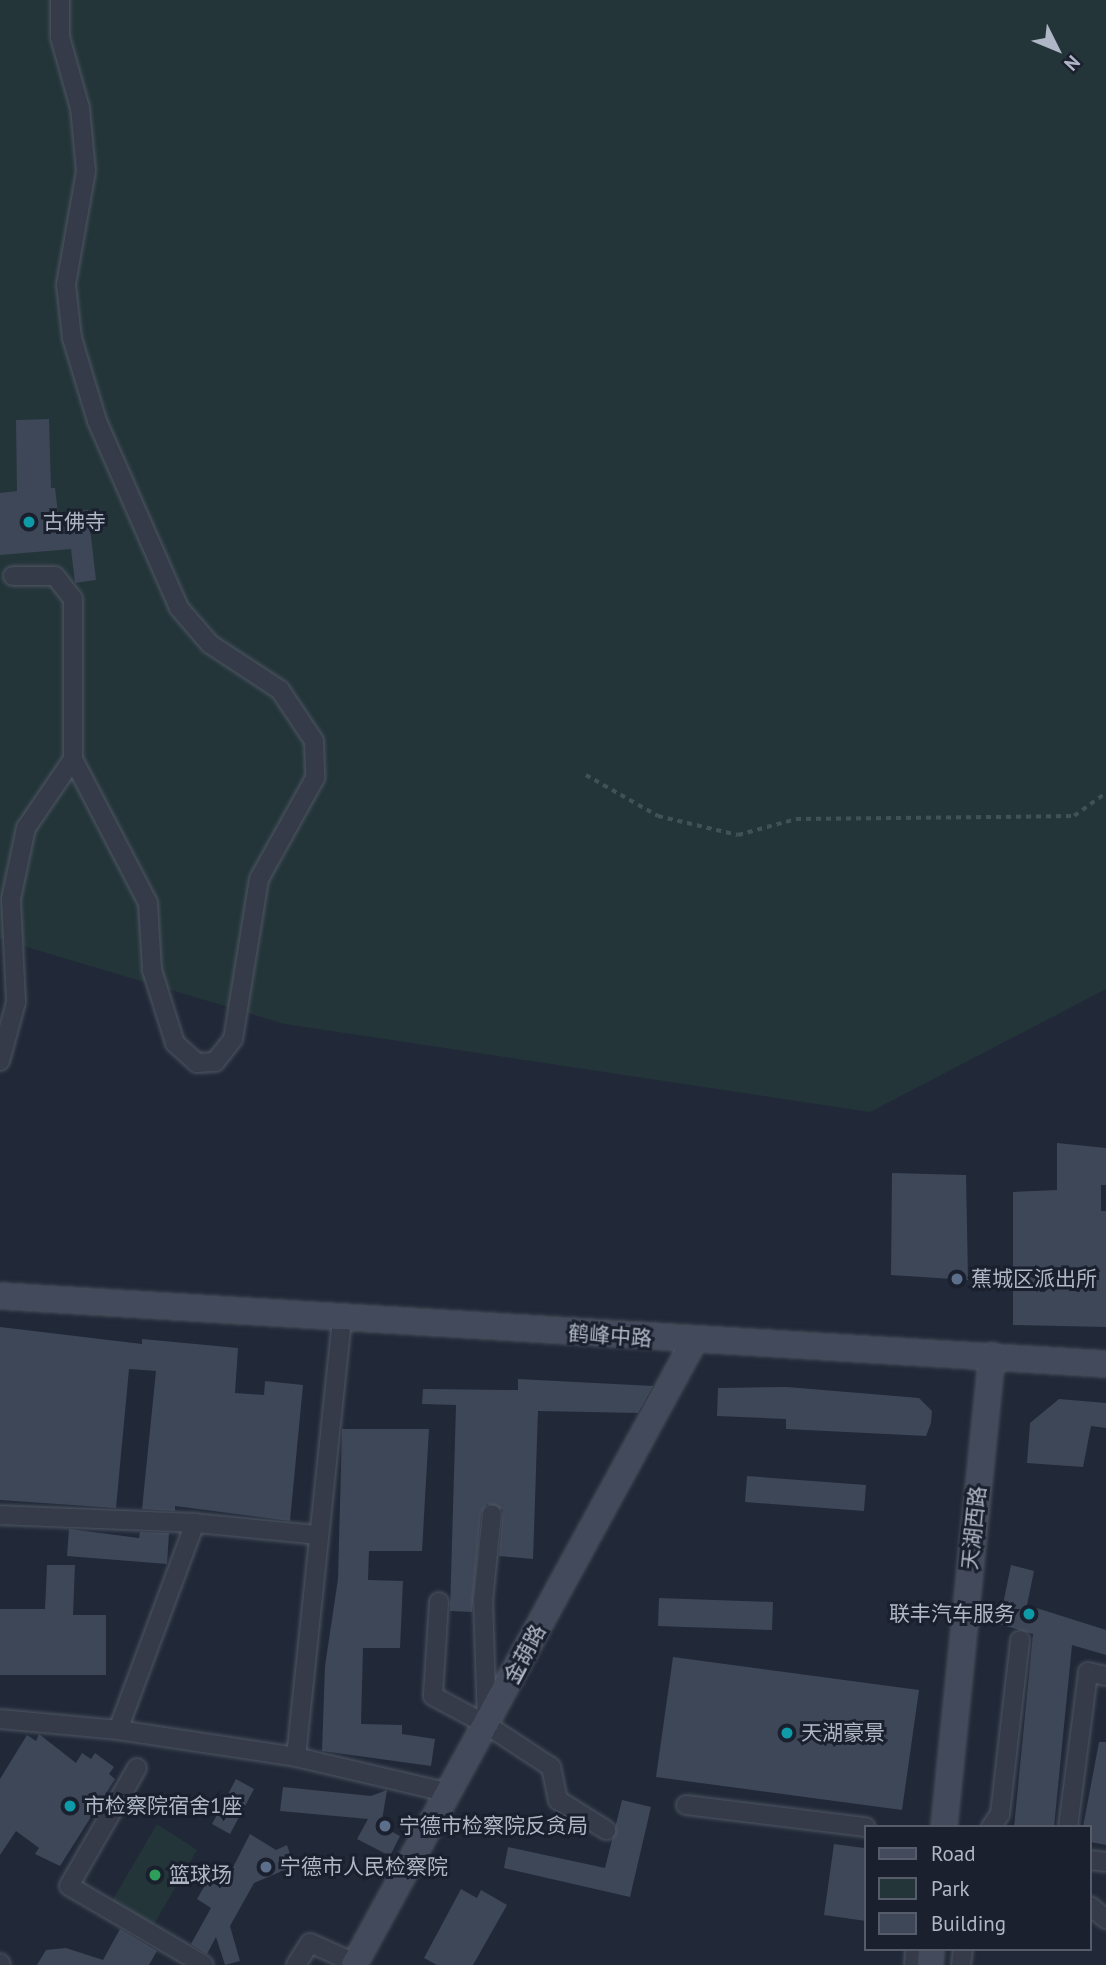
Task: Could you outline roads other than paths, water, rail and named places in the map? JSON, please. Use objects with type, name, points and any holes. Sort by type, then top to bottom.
[{"type":"street","points":[[13,576],[55,576],[73,599],[73,759],[148,903],[152,970],[175,1042],[197,1063],[215,1062],[233,1039],[259,879],[315,778],[314,741],[280,690],[211,644],[179,608],[97,421],[72,338],[66,285],[86,171],[80,108],[60,37],[60,0]]},
{"type":"street","points":[[0,1061],[16,1002],[11,898],[26,828],[73,759]]},
{"type":"street","name":"鹤峰中路","points":[[0,1296],[342,1316],[693,1343],[992,1355],[1106,1364]]},
{"type":"street","points":[[296,1757],[317,1535],[342,1316]]},
{"type":"street","name":"金葫路","points":[[355,1964],[693,1343]]},
{"type":"street","name":"天湖西路","points":[[944,1825],[992,1355]]},
{"type":"street","points":[[487,1725],[483,1601],[492,1514]]},
{"type":"street","points":[[0,1515],[195,1523],[317,1535]]},
{"type":"street","points":[[118,1730],[195,1523]]},
{"type":"street","points":[[439,1602],[433,1696],[487,1725],[551,1767],[558,1800],[606,1830]]},
{"type":"street","points":[[992,1825],[1000,1814],[1020,1640]]},
{"type":"street","points":[[1068,1825],[1088,1672],[1106,1676]]},
{"type":"street","points":[[0,1718],[118,1730],[296,1757],[450,1793]]},
{"type":"street","points":[[137,1768],[69,1886],[204,1965]]},
{"type":"street","points":[[686,1805],[864,1827]]},
{"type":"street","points":[[1092,1908],[1106,1919]]},
{"type":"street","points":[[296,1965],[310,1943],[355,1964]]},
{"type":"place","name":"古佛寺","points":[[29,522]]},
{"type":"place","name":"蕉城区派出所","points":[[957,1279]]},
{"type":"place","name":"联丰汽车服务","points":[[1029,1614]]},
{"type":"place","name":"天湖豪景","points":[[787,1733]]},
{"type":"place","name":"市检察院宿舍1座","points":[[70,1806]]},
{"type":"place","name":"宁德市检察院反贪局","points":[[385,1826]]},
{"type":"place","name":"宁德市人民检察院","points":[[266,1867]]},
{"type":"place","name":"篮球场","points":[[155,1875]]}]
